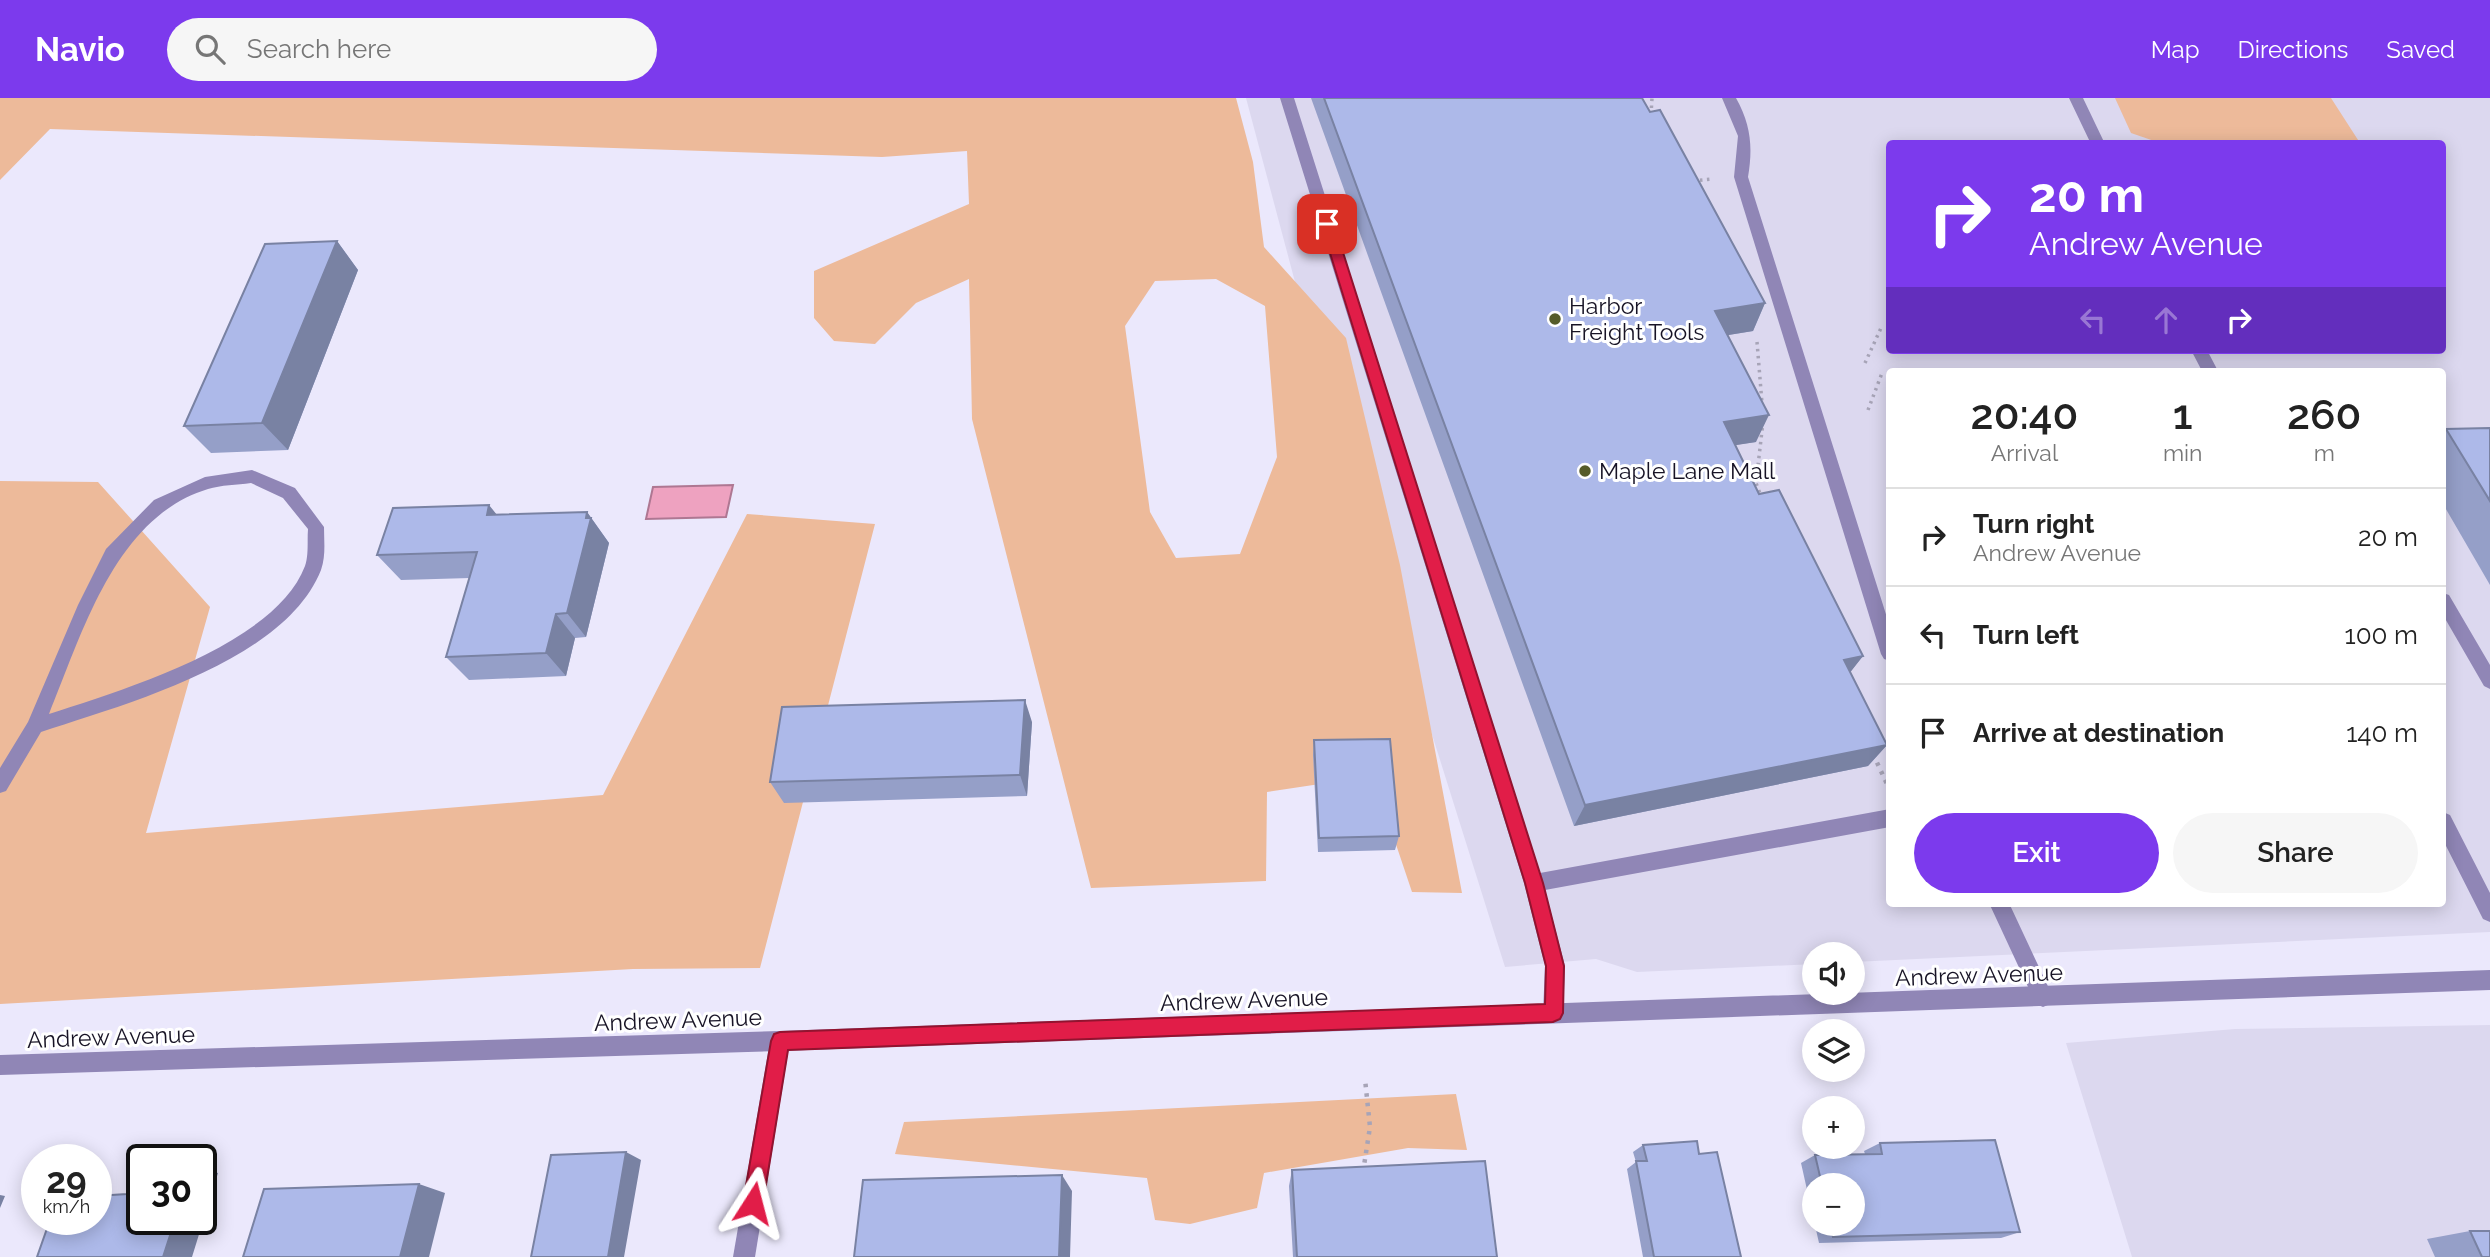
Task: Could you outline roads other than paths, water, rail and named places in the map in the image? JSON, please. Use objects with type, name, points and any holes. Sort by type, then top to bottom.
[{"type":"street","points":[[1287,98],[1534,883],[1555,966],[1553,1013]]},
{"type":"street","points":[[1729,98],[1738,113],[1748,145],[1741,177],[1886,641]]},
{"type":"street","points":[[2076,98],[2096,140]]},
{"type":"street","points":[[0,785],[35,726],[86,605],[112,554],[160,505],[205,483],[252,476],[289,493],[316,527],[314,555],[313,568],[280,617],[219,657],[112,701],[35,726]]},
{"type":"street","points":[[2446,605],[2490,681]]},
{"type":"street","points":[[1534,883],[1886,819]]},
{"type":"street","points":[[2446,827],[2490,913]]},
{"type":"street","points":[[2000,907],[2043,997]]},
{"type":"street","name":"Andrew Avenue","points":[[0,1065],[780,1041],[2490,981]]},
{"type":"street","points":[[744,1257],[780,1041]]},
{"type":"place","name":"Harbor Freight Tools","points":[[1555,319]]},
{"type":"place","name":"Maple Lane Mall","points":[[1585,471]]}]
